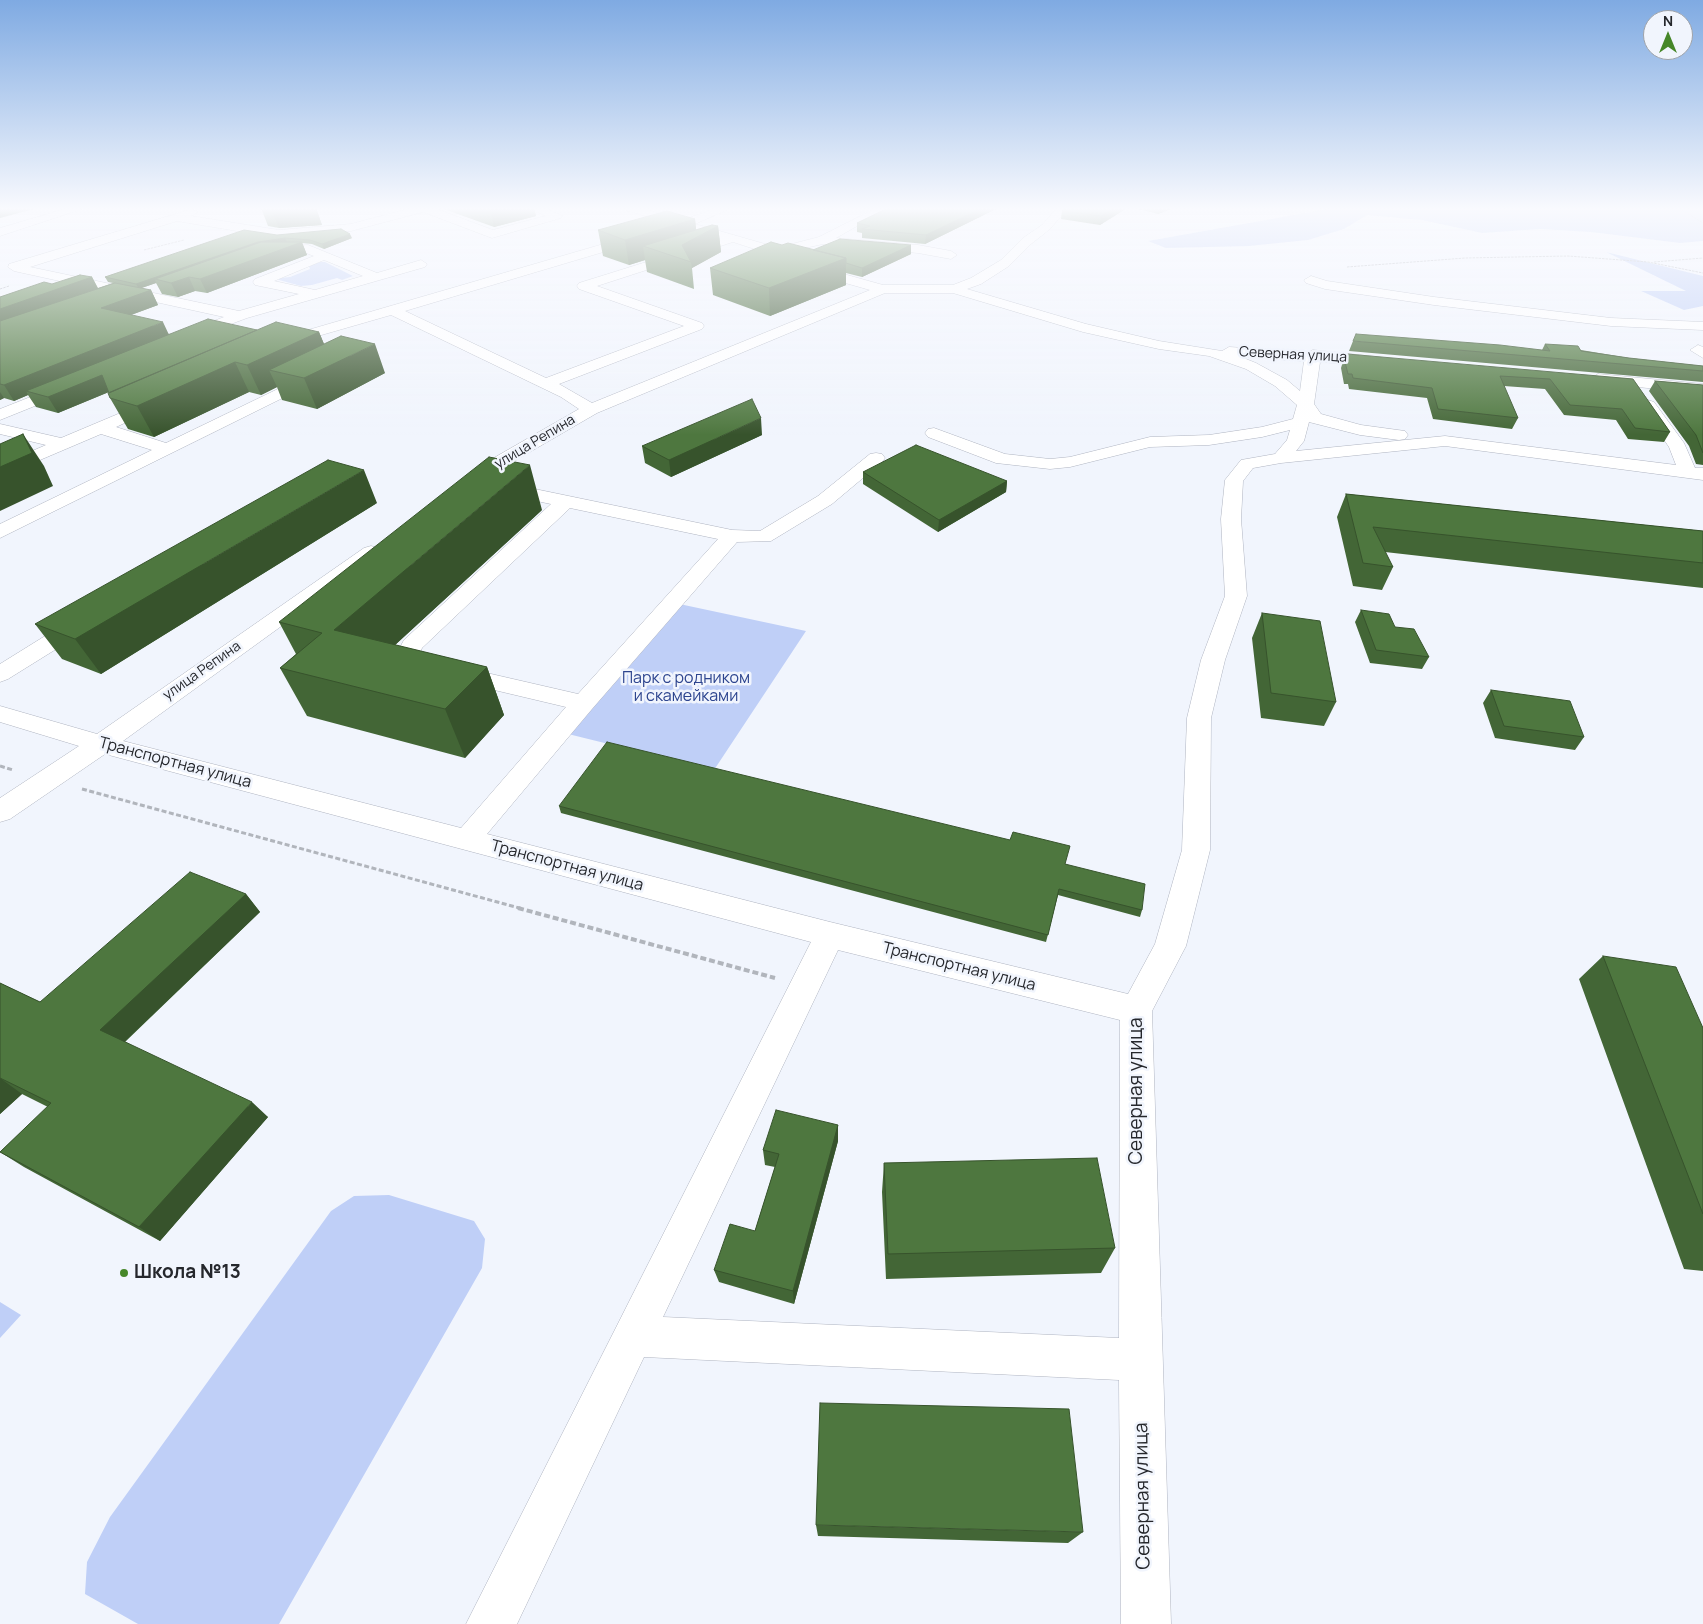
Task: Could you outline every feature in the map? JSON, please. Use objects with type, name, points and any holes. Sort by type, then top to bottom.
[{"type":"street","points":[[88,284],[266,322]]},
{"type":"street","points":[[268,284],[312,294]]},
{"type":"street","points":[[174,342],[238,316],[350,284]]},
{"type":"street","points":[[268,353],[303,333],[394,311],[485,284]]},
{"type":"street","points":[[544,384],[697,326],[584,286],[591,284]]},
{"type":"street","points":[[864,284],[883,289],[954,289],[968,284]]},
{"type":"street","points":[[1322,284],[1434,301],[1611,322],[1703,326]]},
{"type":"street","points":[[140,295],[167,286]]},
{"type":"street","name":"улица Репина","points":[[566,501],[462,488],[498,463],[591,409],[883,289]]},
{"type":"street","name":"Северная улица","points":[[954,289],[1083,328],[1159,345],[1212,352],[1249,351],[1402,362]]},
{"type":"street","points":[[92,301],[120,291]]},
{"type":"street","points":[[394,311],[567,394],[591,409]]},
{"type":"street","points":[[303,333],[337,343]]},
{"type":"street","name":"Северная улица","points":[[1212,352],[1251,366],[1281,383],[1306,404],[1314,418],[1336,424],[1360,430],[1696,473]]},
{"type":"street","points":[[1281,458],[1295,442],[1306,404],[1313,355]]},
{"type":"street","points":[[0,532],[326,371]]},
{"type":"street","points":[[1586,378],[1703,389]]},
{"type":"street","points":[[0,415],[82,381]]},
{"type":"street","points":[[1632,382],[1696,473]]},
{"type":"street","points":[[0,472],[171,397]]},
{"type":"street","points":[[934,433],[1002,459],[1050,464],[1070,462],[1150,442],[1209,440],[1262,432],[1301,422]]},
{"type":"street","points":[[100,428],[168,449]]},
{"type":"street","points":[[0,429],[63,444]]},
{"type":"street","name":"Северная улица","points":[[1146,1624],[1140,1360],[1136,1010],[1170,946],[1196,850],[1199,718],[1213,660],[1236,596],[1231,519],[1234,480],[1247,464],[1281,458],[1445,441]]},
{"type":"street","points":[[583,703],[418,665],[406,658],[412,645],[566,501],[732,536],[764,536],[825,500],[876,458]]},
{"type":"street","points":[[467,839],[583,703],[732,536]]},
{"type":"street","name":"улица Репина","points":[[0,812],[101,744],[390,539]]},
{"type":"street","points":[[0,674],[102,611]]},
{"type":"street","name":"Транспортная улица","points":[[0,714],[101,744],[830,935],[1136,1010]]},
{"type":"street","points":[[491,1624],[830,935]]},
{"type":"street","points":[[634,1336],[1140,1360]]},
{"type":"path","points":[[0,766],[805,986]]},
{"type":"green space","points":[[293,284],[316,284],[312,285],[301,286]]},
{"type":"green space","points":[[1671,284],[1703,284],[1703,306],[1684,310],[1641,291],[1686,291]]},
{"type":"green space","name":"Парк с родником и скамейками","points":[[670,602],[806,631],[714,770],[560,732]]},
{"type":"green space","points":[[389,1195],[474,1221],[485,1239],[482,1268],[279,1624],[138,1624],[85,1594],[87,1562],[110,1517],[331,1211],[354,1196]]},
{"type":"green space","points":[[0,1302],[21,1315],[0,1338]]},
{"type":"building","points":[[39,284],[72,284],[0,309],[0,297]]},
{"type":"building","points":[[113,284],[119,284],[151,290],[101,308],[163,322],[4,385],[0,384],[0,321]]},
{"type":"building","points":[[757,284],[780,284],[769,288]]},
{"type":"building","points":[[208,319],[257,330],[109,393],[102,375],[48,397],[26,391]]},
{"type":"building","points":[[276,322],[319,332],[247,365],[235,362],[137,406],[110,398],[108,393]]},
{"type":"building","points":[[1356,334],[1500,345],[1550,351],[1545,344],[1578,346],[1581,351],[1703,366],[1703,371],[1353,341]]},
{"type":"building","points":[[341,336],[375,344],[304,378],[269,370]]},
{"type":"building","points":[[1347,354],[1633,379],[1670,432],[1635,428],[1622,409],[1570,405],[1550,379],[1500,376],[1518,418],[1438,409],[1432,388],[1353,378],[1352,374],[1348,374],[1344,358]]},
{"type":"building","points":[[1655,381],[1703,385],[1703,453],[1696,435]]},
{"type":"building","points":[[752,399],[761,418],[669,460],[642,446]]},
{"type":"building","points":[[23,434],[32,453],[0,467],[0,444]]},
{"type":"building","points":[[916,445],[1007,481],[939,520],[863,472]]},
{"type":"building","points":[[489,457],[530,465],[334,630],[487,667],[445,709],[280,668],[322,633],[279,622]]},
{"type":"building","points":[[328,460],[364,470],[75,639],[35,624]]},
{"type":"building","points":[[1346,494],[1703,531],[1703,563],[1373,527],[1393,567],[1363,563]]},
{"type":"building","points":[[1361,610],[1389,614],[1395,627],[1414,629],[1429,657],[1376,650]]},
{"type":"building","points":[[1262,613],[1320,621],[1336,702],[1271,693]]},
{"type":"building","points":[[1491,690],[1570,701],[1584,737],[1504,726]]},
{"type":"building","points":[[607,742],[1010,840],[1013,832],[1070,846],[1065,864],[1145,884],[1142,910],[1059,889],[1048,935],[559,806]]},
{"type":"building","points":[[190,872],[246,894],[100,1030],[252,1102],[139,1227],[0,1152],[51,1103],[0,1078],[0,983],[40,1002]]},
{"type":"building","points":[[1603,956],[1676,967],[1703,1028],[1703,1214]]},
{"type":"building","points":[[776,1110],[838,1125],[793,1291],[714,1270],[730,1224],[755,1231],[779,1154],[763,1150]]},
{"type":"building","points":[[1097,1158],[1115,1248],[888,1254],[884,1163]]},
{"type":"building","points":[[820,1403],[1069,1409],[1083,1532],[816,1525]]},
{"type":"place","name":"Школа №13","points":[[124,1273]]}]
